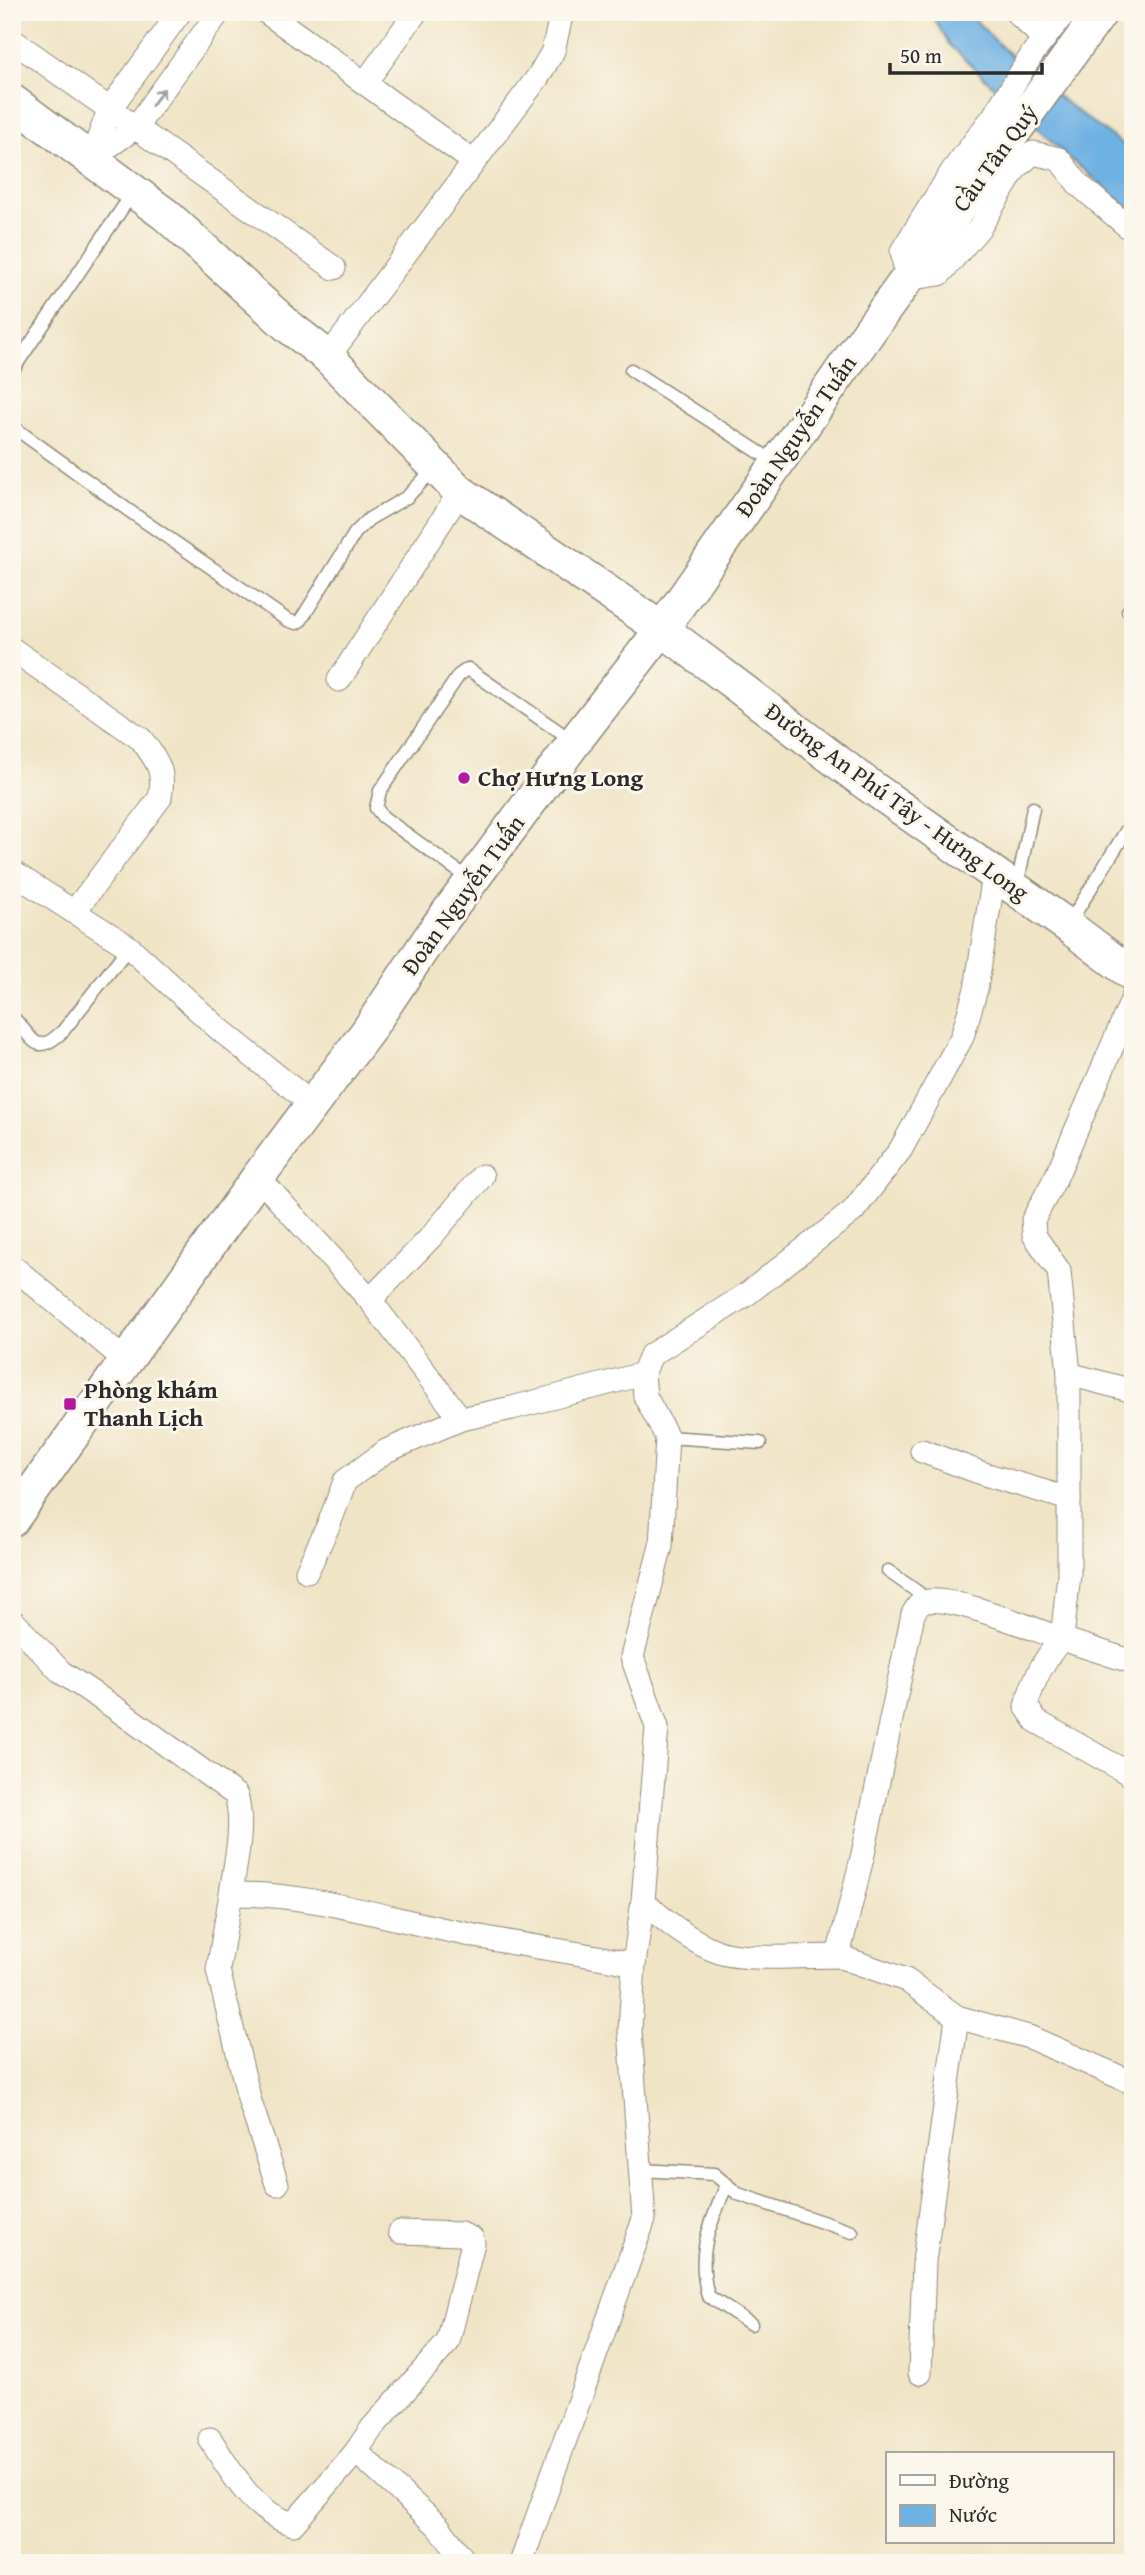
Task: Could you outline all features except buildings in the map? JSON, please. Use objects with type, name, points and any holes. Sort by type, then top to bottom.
[{"type":"main road","name":"Cầu Tân Quý","points":[[938,236],[1101,12]]},
{"type":"main road","name":"Đường An Phú Tây - Hưng Long","points":[[12,101],[166,215],[288,326],[328,357],[460,492],[662,629],[867,784],[1133,975]]},
{"type":"main road","name":"Đoàn Nguyễn Tuấn","points":[[12,1520],[258,1177],[367,1032],[472,881],[662,629],[938,236]]},
{"type":"street","points":[[91,159],[109,110],[180,12]]},
{"type":"street","points":[[91,159],[136,128],[219,12]]},
{"type":"street","points":[[266,12],[474,162]]},
{"type":"street","points":[[365,83],[416,12]]},
{"type":"street","points":[[328,357],[543,69],[553,51],[562,12]]},
{"type":"street","points":[[1016,12],[1038,46]]},
{"type":"street","points":[[1065,12],[1038,46],[993,117],[953,170],[902,251],[907,279],[940,274],[980,227],[1015,169],[1033,153],[1059,159],[1079,185],[1133,231]]},
{"type":"street","points":[[12,40],[334,268]]},
{"type":"street","points":[[339,680],[460,492]]},
{"type":"street","points":[[12,649],[141,739],[156,759],[163,777],[160,798],[74,912]]},
{"type":"street","points":[[12,872],[130,947],[219,1029],[312,1104]]},
{"type":"street","points":[[521,2563],[644,2220],[630,2031],[657,1727],[632,1657],[661,1546],[667,1437],[645,1396],[643,1374],[651,1355],[747,1294],[853,1211],[901,1149],[962,1037],[1005,882]]},
{"type":"street","points":[[1133,998],[1056,1177],[1033,1220],[1034,1235],[1059,1270],[1069,1374],[1069,1574],[1062,1639],[1050,1651],[1031,1687],[1026,1706],[1036,1721],[1133,1776]]},
{"type":"street","points":[[258,1177],[370,1300],[461,1419]]},
{"type":"street","points":[[370,1300],[424,1245],[482,1177]]},
{"type":"street","points":[[12,1266],[126,1361]]},
{"type":"street","points":[[307,1571],[345,1481],[386,1451],[461,1419],[643,1374]]},
{"type":"street","points":[[1069,1374],[1133,1391]]},
{"type":"street","points":[[922,1451],[984,1474],[1069,1499]]},
{"type":"street","points":[[838,1956],[863,1854],[914,1614],[919,1605],[924,1602],[953,1603],[1133,1662]]},
{"type":"street","points":[[12,1620],[61,1672],[236,1795],[239,1827],[218,1970],[250,2102],[277,2183]]},
{"type":"street","points":[[231,1894],[257,1893],[323,1901],[466,1934],[634,1964]]},
{"type":"street","points":[[643,1901],[677,1929],[720,1953],[838,1956],[906,1980],[957,2017],[1030,2037],[1133,2083]]},
{"type":"street","points":[[920,2373],[924,2262],[957,2017]]},
{"type":"street","points":[[210,2439],[239,2484],[254,2501],[275,2518],[293,2524],[448,2342],[472,2239],[461,2234],[400,2232]]},
{"type":"street","points":[[355,2453],[438,2526],[466,2563]]},
{"type":"lane","points":[[12,371],[134,191]]},
{"type":"lane","points":[[631,370],[777,463]]},
{"type":"lane","points":[[12,426],[128,510],[287,620],[296,623],[301,620],[355,533],[369,519],[407,497],[436,468]]},
{"type":"lane","points":[[472,881],[383,817],[376,808],[380,791],[459,675],[468,669],[574,743]]},
{"type":"lane","points":[[1005,882],[1032,808]]},
{"type":"lane","points":[[1068,926],[1133,820]]},
{"type":"lane","points":[[12,1017],[32,1041],[43,1045],[51,1043],[130,947]]},
{"type":"lane","points":[[667,1437],[760,1443]]},
{"type":"lane","points":[[888,1571],[919,1593],[924,1602]]},
{"type":"lane","points":[[640,2170],[713,2174],[738,2194],[852,2232]]},
{"type":"lane","points":[[727,2184],[706,2235],[702,2276],[708,2296],[751,2324]]},
{"type":"water","points":[[930,12],[968,12],[1046,87],[1133,151],[1133,211],[1068,157],[949,44]]},
{"type":"place","name":"Chợ Hưng Long","points":[[464,778]]},
{"type":"place","name":"Phòng khám Thanh Lịch","points":[[70,1404]]}]
